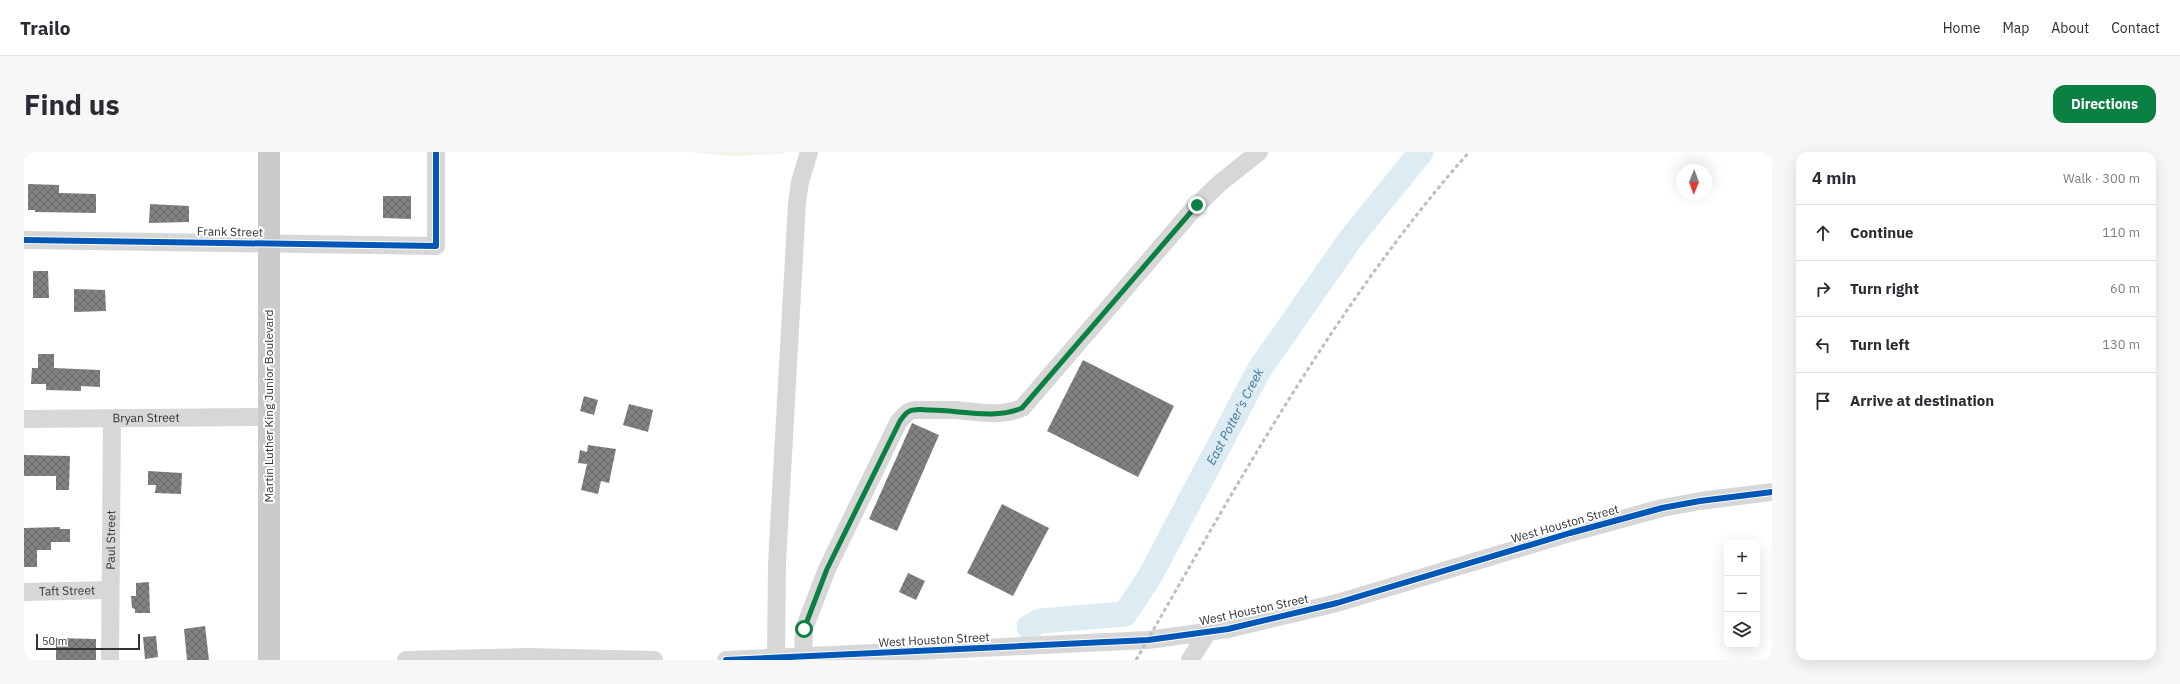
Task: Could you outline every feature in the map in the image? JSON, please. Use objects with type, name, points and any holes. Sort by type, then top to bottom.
[{"type":"main road","name":"Martin Luther King Junior Boulevard","points":[[269,152],[269,660]]},
{"type":"street","name":"Frank Street","points":[[24,240],[436,246],[436,152]]},
{"type":"street","points":[[776,659],[777,563],[797,203],[800,182],[809,152]]},
{"type":"street","points":[[802,658],[804,629],[827,569],[900,421],[908,412],[914,410],[954,410],[992,414],[1004,413],[1022,408],[1197,205],[1220,183],[1258,152]]},
{"type":"street","name":"Bryan Street","points":[[24,419],[112,420],[268,417]]},
{"type":"street","name":"Paul Street","points":[[110,660],[112,420]]},
{"type":"street","name":"West Houston Street","points":[[726,660],[802,658],[1148,640],[1207,633],[1337,603],[1570,533],[1662,508],[1706,500],[1772,492]]},
{"type":"street","name":"Taft Street","points":[[24,592],[110,590]]},
{"type":"street","points":[[1190,660],[1207,633]]},
{"type":"street","points":[[406,660],[527,657],[654,660]]},
{"type":"shaded area","points":[[691,152],[784,152],[783,154],[729,156]]},
{"type":"building","points":[[28,184],[59,185],[59,193],[96,194],[96,213],[35,212],[35,210],[28,210]]},
{"type":"building","points":[[383,196],[411,196],[411,219],[383,218]]},
{"type":"building","points":[[150,204],[189,206],[189,222],[149,223]]},
{"type":"building","points":[[33,271],[48,271],[49,298],[33,298]]},
{"type":"building","points":[[74,289],[105,290],[106,311],[74,312]]},
{"type":"building","points":[[38,354],[54,354],[54,368],[100,370],[100,387],[81,386],[81,391],[46,390],[46,384],[31,384],[32,368],[38,368]]},
{"type":"building","points":[[1083,360],[1174,406],[1138,477],[1047,431]]},
{"type":"building","points":[[584,396],[598,400],[594,415],[580,411]]},
{"type":"building","points":[[629,404],[653,410],[648,432],[623,425]]},
{"type":"building","points":[[912,423],[939,435],[897,531],[869,519]]},
{"type":"building","points":[[588,445],[616,449],[609,483],[601,481],[598,494],[581,490],[587,464],[578,463],[580,450],[587,452]]},
{"type":"building","points":[[24,455],[70,456],[69,490],[56,490],[56,476],[24,476]]},
{"type":"building","points":[[148,471],[182,473],[181,494],[155,493],[156,485],[148,485]]},
{"type":"building","points":[[1002,504],[1049,528],[1013,596],[967,573]]},
{"type":"building","points":[[60,527],[60,529],[70,529],[70,542],[51,542],[51,550],[37,550],[37,567],[24,567],[24,528]]},
{"type":"building","points":[[908,573],[925,581],[916,600],[899,592]]},
{"type":"building","points":[[149,582],[150,613],[135,613],[135,609],[132,608],[131,596],[136,596],[136,583]]},
{"type":"building","points":[[205,626],[209,660],[187,660],[184,629]]},
{"type":"building","points":[[156,636],[158,657],[145,659],[143,637]]},
{"type":"building","points":[[56,638],[96,639],[96,660],[56,660]]},
{"type":"waterway","name":"East Potter's Creek","points":[[1029,627],[1040,621],[1125,614],[1150,576],[1259,370],[1349,241],[1421,152]]},
{"type":"railway","points":[[1136,660],[1250,462],[1331,333],[1420,210],[1469,152]]},
{"type":"cycle path","points":[[24,240],[436,246],[436,152]]},
{"type":"cycle path","points":[[726,660],[1148,640],[1228,629],[1337,603],[1570,533],[1662,508],[1700,501],[1772,492]]},
{"type":"route","points":[[804,629],[827,569],[900,421],[904,416],[908,412],[914,410],[954,410],[992,414],[1015,411],[1022,408],[1197,205]]}]
